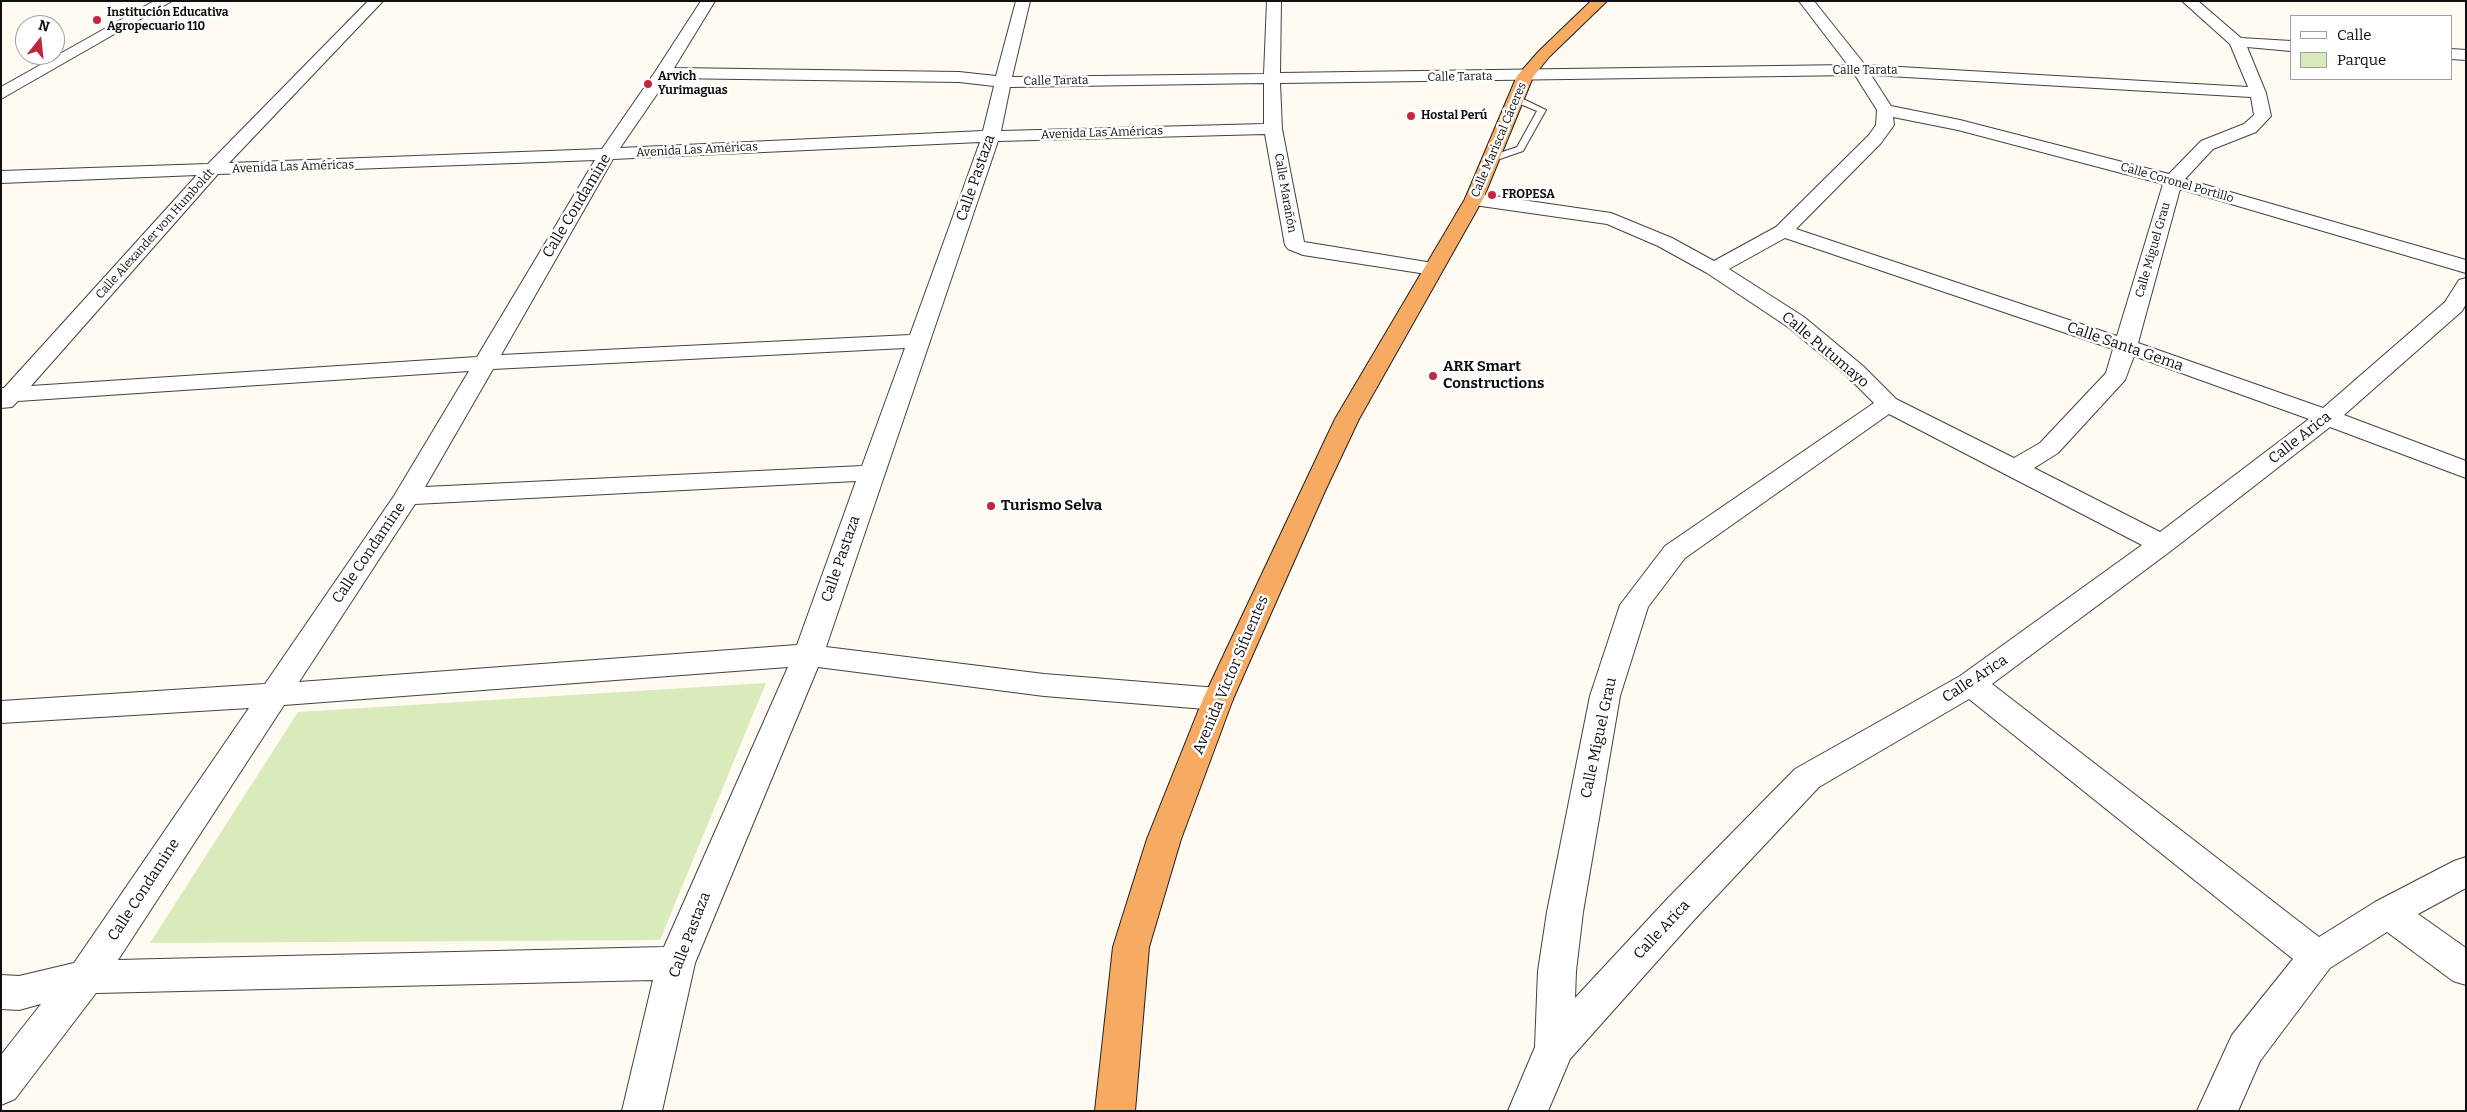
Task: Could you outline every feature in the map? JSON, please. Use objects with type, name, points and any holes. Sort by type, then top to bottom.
[{"type":"highway","name":"Calle Mariscal Cáceres","points":[[1434,268],[1474,199],[1525,76],[1544,54],[1600,1]]},
{"type":"highway","name":"Avenida Victor Sifuentes","points":[[1115,1111],[1131,948],[1164,839],[1218,699],[1312,491],[1347,419],[1434,268]]},
{"type":"street","points":[[1,94],[165,1]]},
{"type":"street","name":"Calle Alexander von Humboldt","points":[[4,398],[212,170],[376,1]]},
{"type":"street","name":"Calle Condamine","points":[[1,1086],[86,977],[272,695],[407,496],[607,154],[663,73],[708,1]]},
{"type":"street","name":"Calle Pastaza","points":[[642,1111],[676,963],[808,655],[871,473],[920,341],[990,136],[1023,1]]},
{"type":"street","name":"Calle Marañón","points":[[1274,1],[1273,129],[1296,245],[1303,249],[1434,268]]},
{"type":"street","points":[[1714,269],[1783,230],[1876,139],[1884,125],[1885,110],[1860,70],[1806,1]]},
{"type":"street","name":"Calle Miguel Grau","points":[[2016,468],[2049,448],[2117,374],[2173,181],[2207,144],[2250,128],[2263,116],[2258,94],[2237,42],[2189,1]]},
{"type":"street","points":[[2237,42],[2290,46]]},
{"type":"street","points":[[2452,54],[2466,55]]},
{"type":"street","name":"Calle Tarata","points":[[663,73],[959,77],[1004,82],[1860,70],[1944,73],[2258,94]]},
{"type":"street","name":"Calle Coronel Portillo","points":[[1885,110],[1960,125],[2173,181],[2466,267]]},
{"type":"street","name":"Avenida Las Américas","points":[[1,177],[607,154],[990,136],[1273,129]]},
{"type":"street","name":"Calle Putumayo","points":[[1474,199],[1612,219],[1665,242],[1714,269],[1796,322],[1855,371],[1888,404],[2162,544]]},
{"type":"street","name":"Calle Santa Gema","points":[[1783,230],[2126,346],[2327,417],[2466,470]]},
{"type":"street","name":"Calle Arica","points":[[1528,1111],[1555,1047],[1680,909],[1807,778],[1972,684],[2162,544],[2327,417],[2454,306],[2466,284]]},
{"type":"street","points":[[4,398],[485,363],[920,341]]},
{"type":"street","name":"Calle Miguel Grau","points":[[1555,1047],[1556,971],[1564,912],[1605,696],[1634,605],[1676,552],[1888,404]]},
{"type":"street","points":[[407,496],[871,473]]},
{"type":"street","points":[[1,712],[272,695],[808,655],[1044,685],[1218,699]]},
{"type":"street","points":[[1972,684],[2317,957]]},
{"type":"street","points":[[2217,1111],[2246,1048],[2317,957],[2388,913],[2466,871]]},
{"type":"street","points":[[2388,913],[2466,969]]},
{"type":"street","points":[[1,992],[19,993],[86,977],[676,963]]},
{"type":"lane","points":[[1491,160],[1520,149],[1542,110],[1516,99]]},
{"type":"green space","points":[[766,683],[660,940],[150,943],[298,712]]},
{"type":"place","name":"Institución Educativa Agropecuario 110","points":[[97,20]]},
{"type":"place","name":"Arvich Yurimaguas","points":[[648,84]]},
{"type":"place","name":"Hostal Perú","points":[[1411,116]]},
{"type":"place","name":"FROPESA","points":[[1492,195]]},
{"type":"place","name":"ARK Smart Constructions","points":[[1433,376]]},
{"type":"place","name":"Turismo Selva","points":[[991,506]]}]
